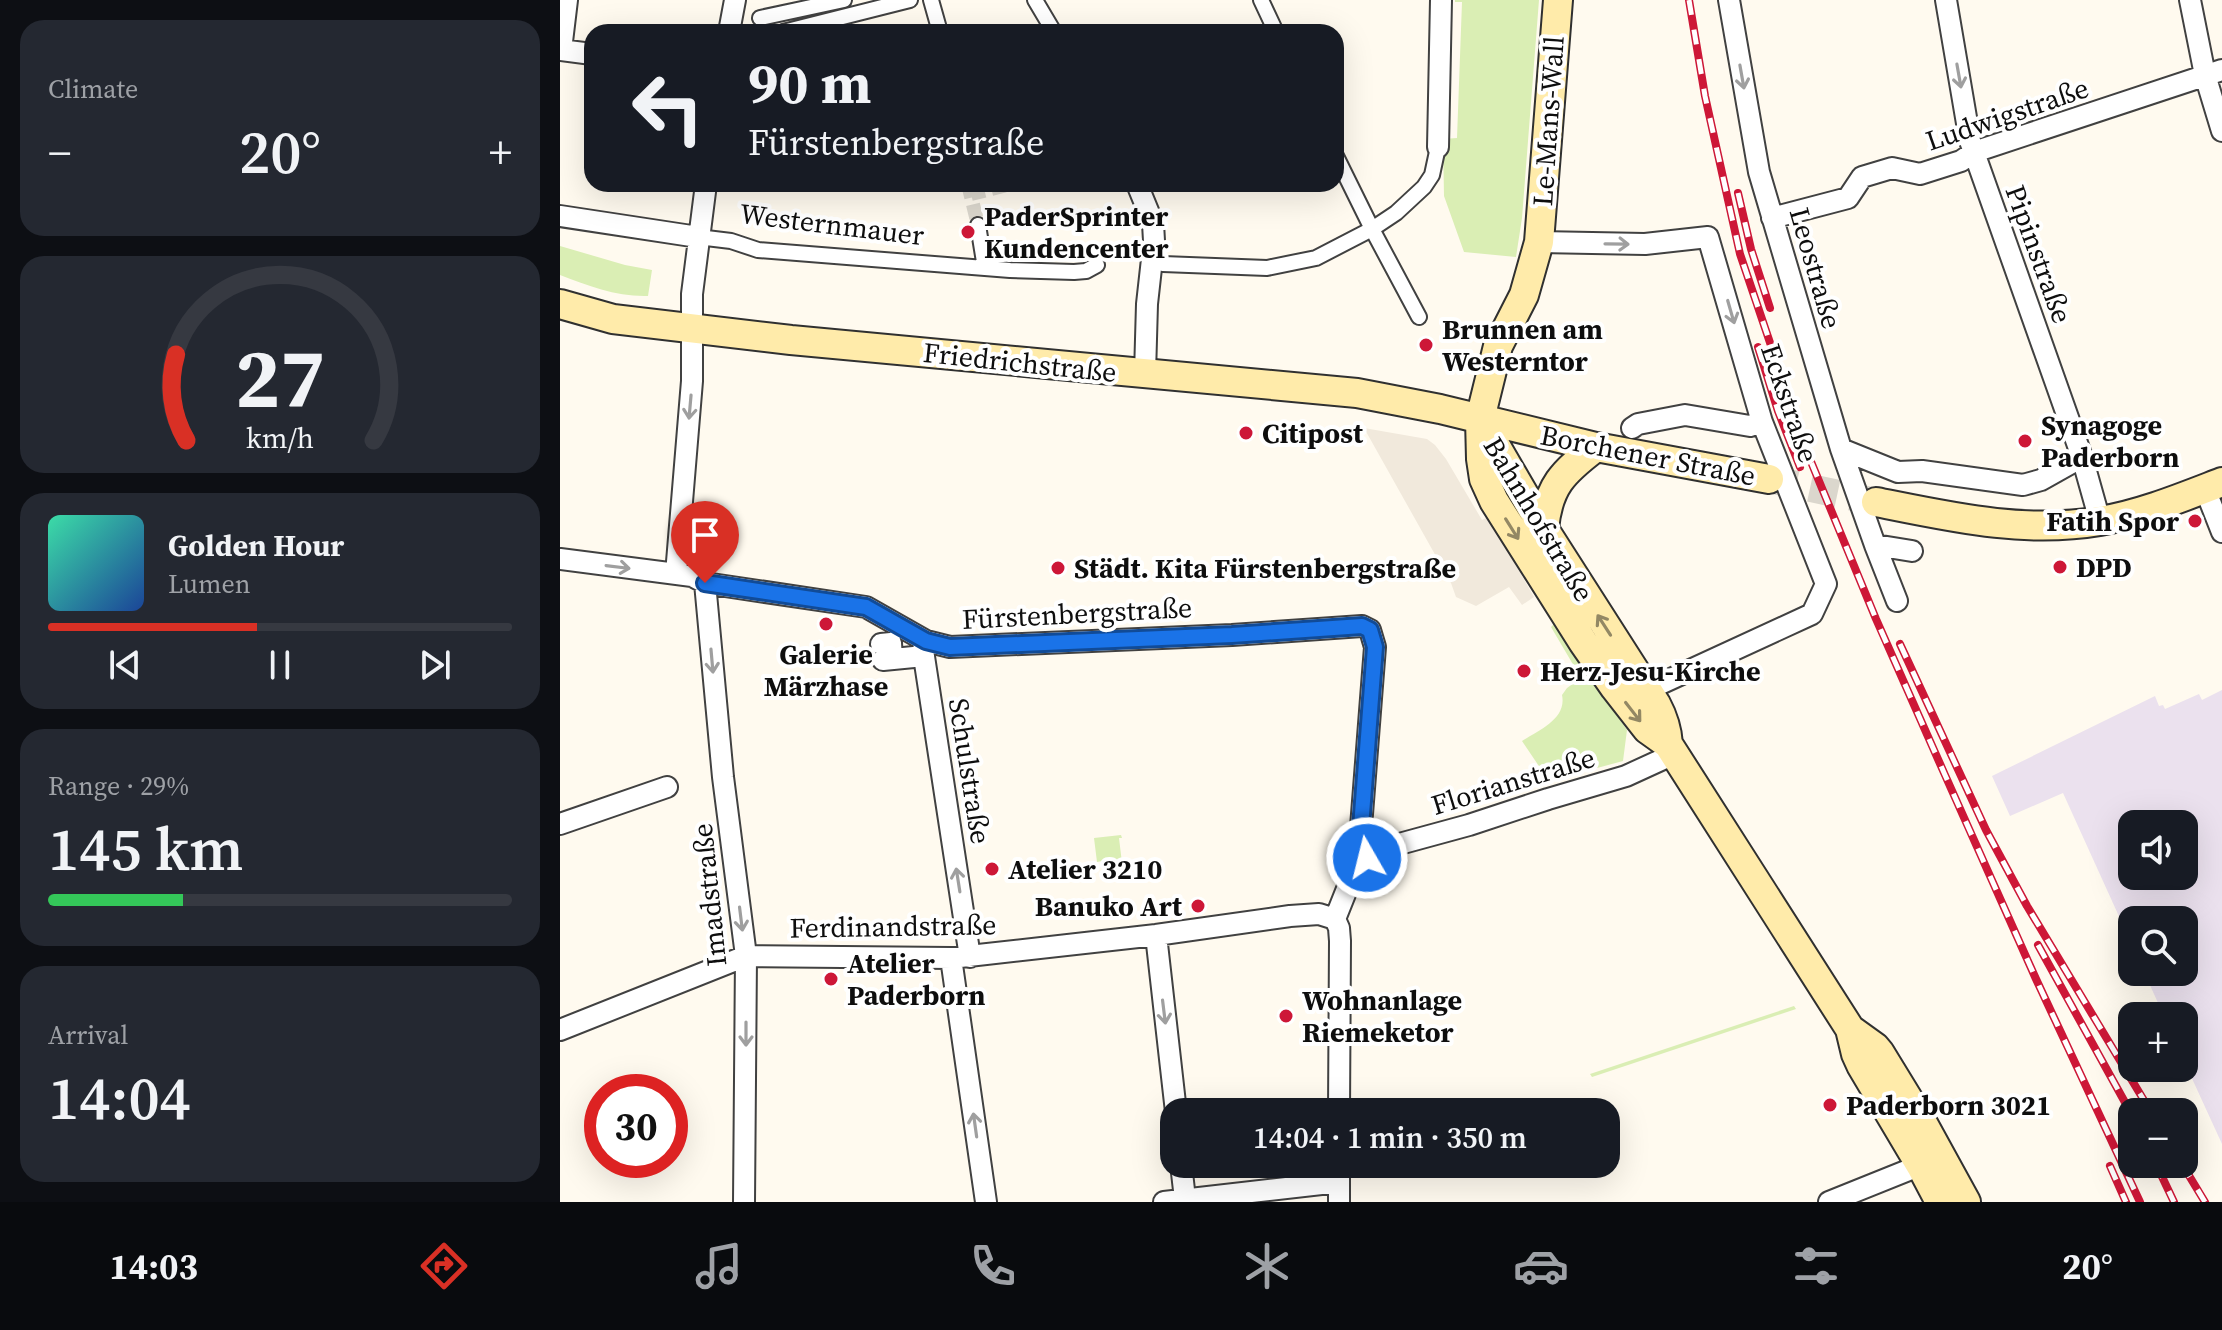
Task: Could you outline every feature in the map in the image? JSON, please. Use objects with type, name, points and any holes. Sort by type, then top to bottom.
[{"type":"main road","name":"Le-Mans-Wall","points":[[1480,419],[1495,355],[1524,295],[1539,242],[1558,0]]},
{"type":"main road","name":"Friedrichstraße","points":[[560,304],[613,319],[691,329],[1357,393],[1397,399],[1480,419]]},
{"type":"main road","name":"Borchener Straße","points":[[1480,419],[1596,447],[1769,479]]},
{"type":"main road","name":"Bahnhofstraße","points":[[1480,419],[1544,529],[1647,690],[1663,718],[1671,749]]},
{"type":"main road","name":"Bahnhofstraße","points":[[1480,419],[1484,479],[1494,501],[1615,688],[1647,729],[1671,749],[1850,1029],[1861,1065],[1966,1202]]},
{"type":"main road","points":[[1544,529],[1548,503],[1559,480],[1596,447]]},
{"type":"main road","points":[[1876,502],[1953,518],[2015,526],[2055,526],[2128,515],[2213,485]]},
{"type":"main road","name":"Bahnhofstraße","points":[[1931,1160],[1940,1202]]},
{"type":"street","points":[[567,0],[560,50],[584,53]]},
{"type":"street","points":[[730,24],[735,0]]},
{"type":"street","points":[[760,18],[844,0]]},
{"type":"street","points":[[815,24],[910,0]]},
{"type":"street","points":[[1035,0],[1049,24]]},
{"type":"street","points":[[1261,0],[1272,24]]},
{"type":"street","points":[[1151,261],[1267,268],[1316,258],[1396,213],[1424,187],[1432,175],[1438,147],[1441,0]]},
{"type":"street","name":"Leostraße","points":[[1729,0],[1759,172],[1841,449],[1897,601]]},
{"type":"street","name":"Pipinstraße","points":[[1946,0],[1970,141],[2082,457],[2100,521]]},
{"type":"street","points":[[2190,0],[2214,72],[2222,131]]},
{"type":"street","points":[[937,2],[939,24]]},
{"type":"street","name":"Ludwigstraße","points":[[1772,218],[1848,198],[1862,177],[1892,168],[1920,174],[1961,161],[1974,152],[2214,72]]},
{"type":"street","points":[[1344,172],[1419,317]]},
{"type":"street","points":[[676,574],[692,381],[692,294],[705,192]]},
{"type":"street","points":[[1140,192],[1153,223],[1154,241],[1145,374]]},
{"type":"street","name":"Westernmauer","points":[[560,216],[731,241],[758,250],[1074,272],[1086,271],[1097,265]]},
{"type":"street","points":[[978,225],[985,268]]},
{"type":"street","name":"Le-Mans-Wall","points":[[1539,242],[1645,244],[1708,237]]},
{"type":"street","name":"Eckstraße","points":[[1647,690],[1812,614],[1826,584],[1762,422],[1708,237]]},
{"type":"street","points":[[1632,428],[1638,424],[1685,415],[1750,426],[1762,422]]},
{"type":"street","points":[[1841,449],[1898,472],[1922,471],[2023,485],[2041,480],[2082,457]]},
{"type":"street","points":[[2213,485],[2222,532]]},
{"type":"street","points":[[1875,545],[1912,551]]},
{"type":"street","name":"Fürstenbergstraße","points":[[560,559],[692,576],[705,583],[866,607],[925,649]]},
{"type":"street","name":"Imadstraße","points":[[705,583],[723,777],[746,956],[744,1202]]},
{"type":"street","name":"Fürstenbergstraße","points":[[885,654],[950,647],[1362,626],[1370,630],[1375,647],[1361,827],[1367,858]]},
{"type":"street","name":"Schulstraße","points":[[925,649],[986,1202]]},
{"type":"street","name":"Florianstraße","points":[[1367,858],[1381,849],[1626,776],[1671,749]]},
{"type":"street","points":[[560,824],[667,787]]},
{"type":"street","points":[[1339,1098],[1340,941],[1335,919],[1353,874],[1367,858]]},
{"type":"street","name":"Ferdinandstraße","points":[[560,1030],[746,956],[961,957],[1290,916],[1319,914],[1335,919]]},
{"type":"street","points":[[1156,935],[1174,1098]]},
{"type":"street","points":[[1829,1202],[1931,1160]]},
{"type":"street","points":[[1183,1178],[1185,1199]]},
{"type":"street","points":[[1164,1202],[1339,1183]]},
{"type":"shaded area","points":[[1364,428],[1427,439],[1435,445],[1482,520],[1488,517],[1534,597],[1522,605],[1509,587],[1476,606],[1456,597]]},
{"type":"shaded area","points":[[2222,690],[2222,1144],[2194,1082],[2198,1082],[2198,1002],[2158,1002],[2150,986],[2198,986],[2198,906],[2118,906],[2118,914],[2063,793],[2010,816],[1992,776],[2155,696],[2159,706],[2163,705],[2165,709],[2199,694],[2202,700]]},
{"type":"green space","points":[[1455,0],[1539,0],[1522,218],[1516,257],[1464,252],[1444,196],[1443,139],[1457,138],[1462,2]]},
{"type":"green space","points":[[560,246],[652,270],[648,296],[614,293],[560,275]]},
{"type":"green space","points":[[1554,624],[1627,730],[1623,761],[1549,781],[1522,741],[1556,717],[1562,695],[1581,678],[1551,627]]},
{"type":"green space","points":[[1121,835],[1122,863],[1109,865],[1108,860],[1097,862],[1094,838]]},
{"type":"green space","points":[[1794,1006],[1796,1009],[1592,1077],[1590,1074]]},
{"type":"tunnel","points":[[970,192],[978,225]]},
{"type":"tunnel","points":[[971,194],[979,192]]},
{"type":"tunnel","points":[[1769,479],[1876,502]]},
{"type":"railway","points":[[1689,0],[1705,96],[1740,254],[1807,452],[1945,775],[2140,1202]]},
{"type":"railway","points":[[1738,193],[1751,249],[1770,308]]},
{"type":"railway","points":[[1758,347],[1800,467]]},
{"type":"railway","points":[[1900,644],[1986,830],[2027,906],[2143,1098]]},
{"type":"railway","points":[[2038,945],[2123,1098]]},
{"type":"railway","points":[[2110,1166],[2126,1202]]},
{"type":"railway","points":[[2163,1178],[2174,1202]]},
{"type":"railway","points":[[2190,1178],[2205,1202]]},
{"type":"place","name":"PaderSprinter Kundencenter","points":[[968,232]]},
{"type":"place","name":"Brunnen am Westerntor","points":[[1426,345]]},
{"type":"place","name":"Citipost","points":[[1246,433]]},
{"type":"place","name":"Synagoge Paderborn","points":[[2025,441]]},
{"type":"place","name":"Fatih Spor","points":[[2195,521]]},
{"type":"place","name":"DPD","points":[[2060,567]]},
{"type":"place","name":"Städt. Kita Fürstenbergstraße","points":[[1058,568]]},
{"type":"place","name":"Galerie Märzhase","points":[[826,624]]},
{"type":"place","name":"Herz-Jesu-Kirche","points":[[1524,671]]},
{"type":"place","name":"Atelier 3210","points":[[992,869]]},
{"type":"place","name":"Banuko Art","points":[[1198,906]]},
{"type":"place","name":"Atelier Paderborn","points":[[831,979]]},
{"type":"place","name":"Wohnanlage Riemeketor","points":[[1286,1016]]},
{"type":"place","name":"Paderborn 3021","points":[[1830,1105]]},
{"type":"route","points":[[705,583],[866,607],[926,641],[950,647],[1362,626],[1370,630],[1375,647],[1361,827],[1367,858]]}]
